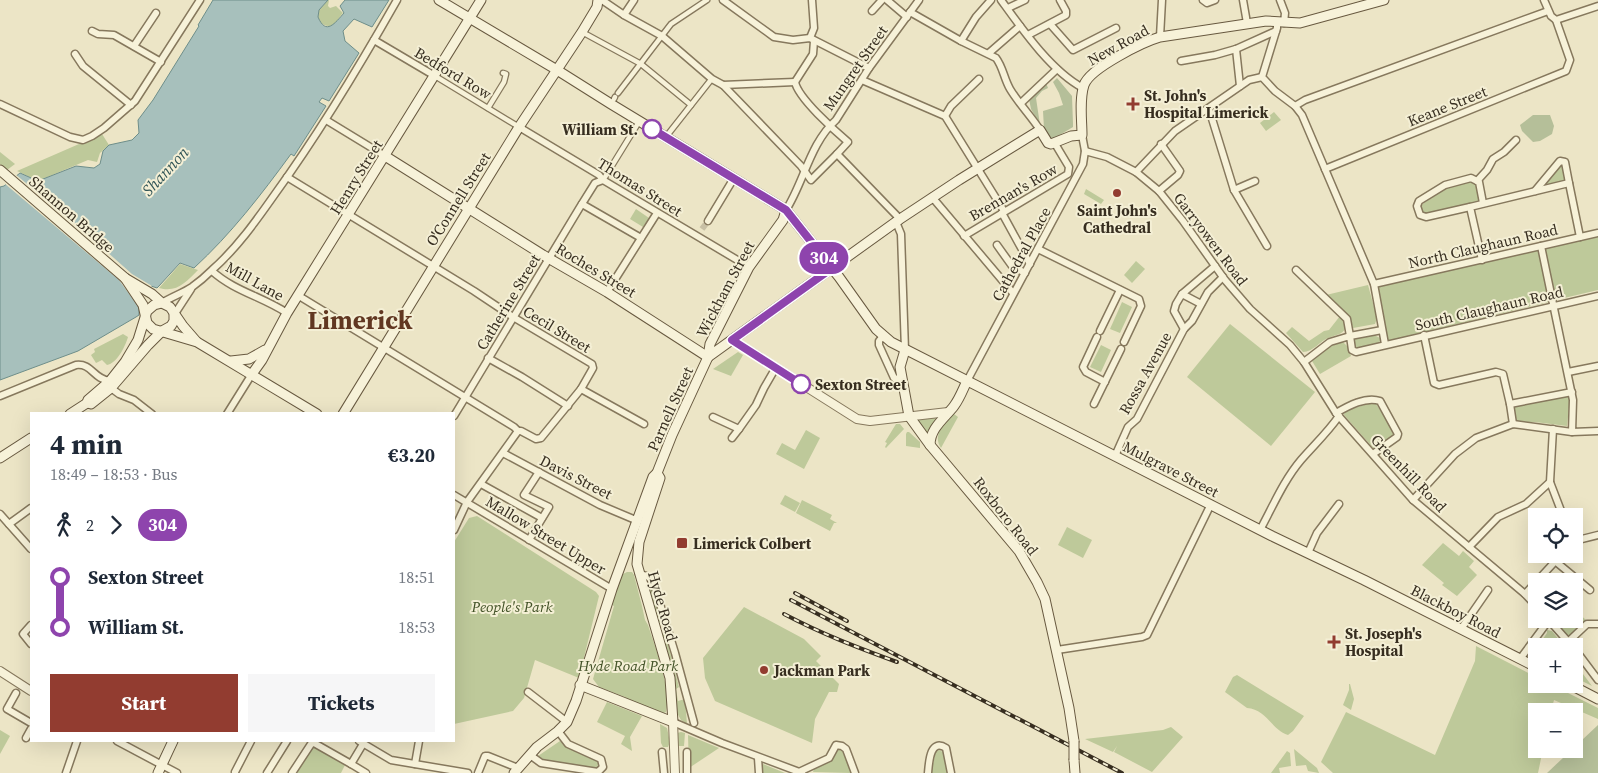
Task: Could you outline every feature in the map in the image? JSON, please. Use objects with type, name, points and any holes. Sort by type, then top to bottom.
[{"type":"main road","name":"Mulgrave Street","points":[[439,0],[786,210],[832,268],[876,329],[883,336],[905,350],[1260,530],[1364,580]]},
{"type":"main road","name":"Henry Street","points":[[252,374],[287,313],[349,216],[481,0]]},
{"type":"main road","name":"O'Connell Street","points":[[344,412],[519,127],[582,32],[597,7],[598,0]]},
{"type":"main road","name":"New Road","points":[[1082,135],[1083,88],[1090,75],[1098,68],[1150,40],[1247,23],[1266,21],[1279,25],[1300,23],[1384,0]]},
{"type":"main road","points":[[708,357],[898,220],[1040,130],[1048,143],[1071,136],[1082,135]]},
{"type":"main road","name":"Roches Street","points":[[386,156],[607,292],[708,357]]},
{"type":"main road","name":"Shannon Bridge","points":[[0,170],[125,278]]},
{"type":"main road","name":"Wickham Street","points":[[708,357],[708,348],[749,267],[783,220],[786,210]]},
{"type":"main road","points":[[125,278],[170,307],[174,315],[197,342]]},
{"type":"main road","points":[[125,278],[142,305],[150,327],[156,331],[162,331],[197,342],[314,412]]},
{"type":"main road","points":[[111,385],[135,345],[146,315],[151,307],[162,303]]},
{"type":"main road","points":[[73,412],[111,385],[162,331],[171,326],[174,321],[174,315]]},
{"type":"main road","points":[[716,331],[725,339],[732,340]]},
{"type":"main road","points":[[231,361],[249,359],[267,349]]},
{"type":"main road","name":"Roxboro Road","points":[[905,350],[900,367],[909,416],[930,445],[1019,551],[1030,568],[1045,599],[1074,732],[1075,773]]},
{"type":"main road","name":"Parnell Street","points":[[567,722],[612,589],[653,477],[657,473],[672,435],[708,357]]},
{"type":"main road","points":[[930,445],[938,425],[956,404],[966,381]]},
{"type":"main road","points":[[0,458],[30,439]]},
{"type":"main road","name":"Parnell Street","points":[[637,564],[639,542],[660,478],[657,473]]},
{"type":"main road","points":[[621,566],[633,562],[637,564]]},
{"type":"main road","name":"Hyde Road","points":[[637,564],[670,678],[673,722]]},
{"type":"main road","name":"Blackboy Road","points":[[1364,580],[1528,663]]},
{"type":"main road","points":[[580,685],[673,722]]},
{"type":"main road","points":[[1583,691],[1598,699]]},
{"type":"main road","points":[[516,771],[530,755],[567,722]]},
{"type":"main road","points":[[160,769],[172,742]]},
{"type":"street","points":[[0,104],[70,137],[83,140],[104,128],[131,105],[200,0]]},
{"type":"street","points":[[174,315],[191,288],[235,248],[287,177],[326,120],[397,0]]},
{"type":"street","points":[[602,0],[662,36],[685,53],[712,79],[722,85],[769,132],[801,166],[811,180],[848,142],[829,126],[797,90],[795,82],[813,54],[812,0]]},
{"type":"street","points":[[624,14],[634,0]]},
{"type":"street","points":[[616,96],[670,24],[707,0]]},
{"type":"street","points":[[872,11],[882,0]]},
{"type":"street","points":[[887,0],[908,14],[996,58],[1012,93],[1040,130]]},
{"type":"street","name":"Mungret Street","points":[[786,210],[794,197],[816,147],[829,126],[836,120],[869,68],[919,0]]},
{"type":"street","points":[[961,41],[976,17],[991,0]]},
{"type":"street","points":[[1002,0],[1020,26],[1057,69],[1070,81],[1083,88]]},
{"type":"street","points":[[1008,8],[1025,0]]},
{"type":"street","points":[[1028,35],[1066,15],[1060,0]]},
{"type":"street","points":[[1160,37],[1162,0]]},
{"type":"street","points":[[1203,0],[1208,3],[1214,0]]},
{"type":"street","points":[[1243,0],[1247,23]]},
{"type":"street","points":[[1262,77],[1279,25],[1285,13],[1280,0]]},
{"type":"street","points":[[1544,0],[1548,11],[1556,20],[1598,6]]},
{"type":"street","points":[[726,1],[774,37],[812,40],[869,68]]},
{"type":"street","points":[[1295,106],[1305,100],[1548,11]]},
{"type":"street","points":[[134,46],[156,13]]},
{"type":"street","name":"Keane Street","points":[[1325,169],[1566,71],[1570,60],[1556,20]]},
{"type":"street","points":[[1050,24],[1073,50],[1116,28]]},
{"type":"street","points":[[1181,61],[1236,49],[1279,25]]},
{"type":"street","points":[[988,53],[1020,26]]},
{"type":"street","points":[[92,31],[102,35],[112,34],[161,62]]},
{"type":"street","points":[[582,32],[641,64],[690,105]]},
{"type":"street","name":"Bedford Row","points":[[374,40],[519,127]]},
{"type":"street","points":[[1236,49],[1240,86]]},
{"type":"street","points":[[75,54],[83,66],[131,105]]},
{"type":"street","points":[[1021,103],[1057,69]]},
{"type":"street","points":[[488,108],[504,82],[506,74],[503,73]]},
{"type":"street","points":[[1262,77],[1281,96],[1295,106],[1302,115],[1374,284],[1385,344]]},
{"type":"street","points":[[1136,172],[1175,131],[1240,86],[1255,78],[1262,77]]},
{"type":"street","points":[[862,80],[945,116],[978,168],[1030,264]]},
{"type":"street","points":[[945,116],[951,106],[979,80]]},
{"type":"street","points":[[669,133],[710,81]]},
{"type":"street","points":[[722,85],[795,82]]},
{"type":"street","points":[[1209,109],[1234,190],[1267,246]]},
{"type":"street","points":[[326,120],[386,156]]},
{"type":"street","points":[[604,178],[637,125]]},
{"type":"street","name":"Thomas Street","points":[[519,127],[604,178],[657,213],[749,267]]},
{"type":"street","name":"Cathedral Place","points":[[966,381],[1083,164],[1085,151],[1082,135]]},
{"type":"street","points":[[1477,181],[1488,170],[1493,159],[1504,152],[1516,140]]},
{"type":"street","name":"Brennan's Row","points":[[964,236],[1068,174],[1070,167],[1054,142]]},
{"type":"street","points":[[1159,191],[1178,175],[1180,171],[1161,144]]},
{"type":"street","name":"Garryowen Road","points":[[1085,151],[1107,156],[1136,172],[1159,191],[1223,277],[1250,309],[1288,343],[1304,362]]},
{"type":"street","points":[[837,154],[898,220],[901,234],[905,350]]},
{"type":"street","points":[[1536,191],[1560,161],[1564,162],[1580,237]]},
{"type":"street","name":"Cecil Street","points":[[287,177],[514,318],[592,364],[593,368],[581,388]]},
{"type":"street","name":"Catherine Street","points":[[455,414],[595,183],[604,178]]},
{"type":"street","points":[[708,222],[734,178]]},
{"type":"street","points":[[1483,203],[1479,182],[1471,178],[1445,185],[1419,201],[1417,206],[1420,215],[1426,217],[1569,183]]},
{"type":"street","points":[[1234,190],[1255,181]]},
{"type":"street","points":[[932,197],[1013,293]]},
{"type":"street","points":[[582,204],[641,238]]},
{"type":"street","points":[[1470,207],[1482,260]]},
{"type":"street","points":[[607,292],[657,213]]},
{"type":"street","points":[[697,237],[702,229]]},
{"type":"street","name":"North Claughaun Road","points":[[1374,284],[1598,233]]},
{"type":"street","points":[[998,245],[1012,266],[1025,273]]},
{"type":"street","points":[[1541,246],[1572,392],[1572,432]]},
{"type":"street","points":[[1038,249],[1139,299],[1141,306],[1124,342]]},
{"type":"street","points":[[1201,304],[1182,294],[1215,266]]},
{"type":"street","name":"Mill Lane","points":[[212,270],[230,285],[287,313]]},
{"type":"street","points":[[1296,270],[1347,319],[1350,336]]},
{"type":"street","name":"Rossa Avenue","points":[[1115,456],[1128,427],[1137,419],[1184,329],[1192,321],[1208,292],[1223,277]]},
{"type":"street","points":[[162,303],[191,288]]},
{"type":"street","points":[[1105,382],[1086,372],[1083,367],[1120,290]]},
{"type":"street","name":"Rossa Avenue","points":[[1182,294],[1174,311],[1184,329]]},
{"type":"street","points":[[299,296],[518,431],[539,439],[581,388],[644,424]]},
{"type":"street","name":"South Claughaun Road","points":[[1350,336],[1352,350],[1356,352],[1598,296]]},
{"type":"street","points":[[1304,362],[1330,342],[1382,330]]},
{"type":"street","points":[[1424,335],[1434,383],[1439,385],[1499,372],[1503,374],[1513,424]]},
{"type":"street","points":[[883,336],[879,341],[879,345],[894,378],[902,380]]},
{"type":"street","points":[[732,340],[857,419],[870,420],[948,412]]},
{"type":"street","points":[[1094,404],[1121,349]]},
{"type":"street","points":[[488,358],[568,406]]},
{"type":"street","name":"Greenhill Road","points":[[1304,362],[1338,415],[1413,500],[1528,597]]},
{"type":"street","points":[[0,396],[81,364],[88,367],[99,379],[111,385],[119,394],[134,400],[149,412]]},
{"type":"street","points":[[1568,372],[1598,366]]},
{"type":"street","points":[[732,438],[756,405],[775,368]]},
{"type":"street","name":"Henry Street","points":[[228,412],[252,374]]},
{"type":"street","points":[[1510,404],[1572,392]]},
{"type":"street","points":[[1260,530],[1285,484],[1301,460],[1330,430],[1338,415],[1350,406],[1374,399],[1380,402],[1398,434],[1397,437],[1373,454]]},
{"type":"street","points":[[713,417],[739,429]]},
{"type":"street","points":[[1413,500],[1455,454],[1476,438],[1513,424],[1572,432],[1598,431]]},
{"type":"street","points":[[1553,429],[1550,482],[1560,508]]},
{"type":"street","points":[[455,528],[467,502],[518,431]]},
{"type":"street","name":"Davis Street","points":[[503,453],[600,505],[638,520]]},
{"type":"street","points":[[529,540],[549,507],[524,495],[539,472]]},
{"type":"street","points":[[1469,547],[1498,517],[1526,504],[1550,482]]},
{"type":"street","points":[[481,484],[542,518]]},
{"type":"street","name":"Mallow Street Upper","points":[[455,496],[612,589]]},
{"type":"street","points":[[1057,650],[1147,635],[1211,504]]},
{"type":"street","points":[[1308,553],[1318,533],[1339,504]]},
{"type":"street","points":[[9,524],[30,509]]},
{"type":"street","points":[[455,517],[461,513]]},
{"type":"street","points":[[0,514],[30,548]]},
{"type":"street","points":[[1583,539],[1598,535]]},
{"type":"street","points":[[1544,573],[1554,563]]},
{"type":"street","points":[[1556,563],[1590,590]]},
{"type":"street","points":[[639,574],[647,576],[653,581],[694,723]]},
{"type":"street","points":[[1461,629],[1488,590]]},
{"type":"street","points":[[1525,594],[1528,590]]},
{"type":"street","points":[[1577,638],[1588,624],[1598,624]]},
{"type":"street","points":[[655,629],[666,626]]},
{"type":"street","points":[[30,627],[23,634],[30,643]]},
{"type":"street","points":[[1520,659],[1542,628]]},
{"type":"street","points":[[1557,628],[1566,638]]},
{"type":"street","points":[[1583,660],[1598,680]]},
{"type":"street","points":[[0,671],[30,690]]},
{"type":"street","points":[[528,692],[567,722]]},
{"type":"street","points":[[16,693],[7,709],[30,722]]},
{"type":"street","points":[[673,722],[758,758],[801,772],[823,762],[829,758],[836,746],[842,746],[846,749],[855,773]]},
{"type":"street","name":"Hyde Road","points":[[673,722],[675,773]]},
{"type":"street","points":[[26,738],[30,731]]},
{"type":"street","points":[[530,755],[541,763],[588,771],[598,772],[603,767],[601,759],[568,744],[558,732]]},
{"type":"street","points":[[66,773],[77,742]]},
{"type":"street","points":[[122,742],[160,769],[177,773]]},
{"type":"street","points":[[235,772],[251,742]]},
{"type":"street","points":[[267,773],[286,742]]},
{"type":"street","points":[[292,773],[311,742],[366,773]]},
{"type":"street","points":[[351,764],[361,742],[391,760],[468,773]]},
{"type":"street","points":[[415,764],[419,742]]},
{"type":"street","points":[[928,773],[930,752],[937,746],[942,745],[946,748],[951,773]]},
{"type":"street","points":[[662,752],[664,773]]},
{"type":"street","points":[[687,752],[687,773]]},
{"type":"street","points":[[478,773],[485,756],[516,771]]},
{"type":"street","points":[[758,758],[759,773]]},
{"type":"green space","points":[[328,0],[330,8],[336,6],[343,13],[332,26],[321,23],[318,17],[319,10]]},
{"type":"green space","points":[[1057,78],[1072,96],[1073,127],[1050,139],[1044,129],[1043,111],[1063,105],[1053,82]]},
{"type":"green space","points":[[1046,83],[1048,88],[1042,91],[1036,98],[1040,125],[1031,109],[1029,99]]},
{"type":"green space","points":[[1274,112],[1281,120],[1266,131],[1260,123]]},
{"type":"green space","points":[[1533,115],[1550,115],[1554,126],[1552,134],[1540,141],[1533,142],[1522,131],[1520,125]]},
{"type":"green space","points":[[102,134],[109,145],[100,153],[97,162],[88,160],[38,181],[17,171]]},
{"type":"green space","points":[[0,152],[15,164],[7,170],[0,164]]},
{"type":"green space","points":[[1562,165],[1565,181],[1542,187]]},
{"type":"green space","points":[[1472,181],[1477,184],[1480,198],[1477,202],[1428,215],[1423,212],[1421,206],[1424,203],[1447,188]]},
{"type":"green space","points":[[1086,189],[1104,200],[1101,204],[1084,194]]},
{"type":"green space","points":[[636,209],[649,218],[643,227],[630,219]]},
{"type":"green space","points":[[1598,236],[1598,290],[1560,299],[1555,296],[1545,248]]},
{"type":"green space","points":[[1538,249],[1549,302],[1387,341],[1378,286]]},
{"type":"green space","points":[[1136,261],[1145,269],[1132,283],[1124,275]]},
{"type":"green space","points":[[180,264],[198,270],[176,288],[159,288]]},
{"type":"green space","points":[[1368,285],[1377,318],[1375,324],[1353,328],[1350,317],[1326,295]]},
{"type":"green space","points":[[1122,302],[1132,307],[1120,333],[1110,329]]},
{"type":"green space","points":[[1340,316],[1345,321],[1346,328],[1340,333],[1325,339],[1307,352],[1303,352],[1286,333],[1292,327],[1309,341],[1324,331],[1329,330]]},
{"type":"green space","points":[[1230,324],[1315,392],[1271,446],[1187,377]]},
{"type":"green space","points":[[123,334],[128,337],[123,350],[117,358],[107,365],[102,360],[96,363],[91,355],[95,352],[94,349]]},
{"type":"green space","points":[[1374,335],[1380,338],[1377,345],[1357,350],[1354,348],[1353,342],[1355,339]]},
{"type":"green space","points":[[1343,342],[1348,347],[1351,356],[1320,374],[1312,361],[1329,347]]},
{"type":"green space","points":[[1101,345],[1111,350],[1101,372],[1090,367]]},
{"type":"green space","points":[[738,352],[743,355],[731,376],[713,369]]},
{"type":"green space","points":[[1567,396],[1570,398],[1567,426],[1517,422],[1513,407]]},
{"type":"green space","points":[[1371,403],[1376,404],[1395,432],[1394,436],[1374,449],[1344,415],[1345,411]]},
{"type":"green space","points":[[954,414],[958,417],[941,448],[938,438],[940,429]]},
{"type":"green space","points":[[936,417],[928,435],[916,420]]},
{"type":"green space","points":[[896,424],[900,424],[904,429],[886,448],[887,443],[885,442]]},
{"type":"green space","points":[[806,430],[820,438],[804,469],[776,454],[782,443],[795,450]]},
{"type":"green space","points":[[907,432],[920,442],[920,448],[906,446]]},
{"type":"green space","points":[[785,495],[800,503],[795,512],[780,504]]},
{"type":"green space","points":[[802,500],[832,515],[830,519],[837,523],[834,523],[830,531],[796,513]]},
{"type":"green space","name":"People's Park","points":[[477,516],[596,592],[599,596],[579,678],[535,660],[524,698],[513,711],[455,724],[455,540],[469,518]]},
{"type":"green space","points":[[1067,527],[1092,540],[1083,558],[1058,545]]},
{"type":"green space","points":[[1443,543],[1459,556],[1463,551],[1474,561],[1469,567],[1477,575],[1457,596],[1442,585],[1444,583],[1422,565]]},
{"type":"green space","name":"Hyde Road Park","points":[[632,572],[634,575],[645,620],[662,669],[667,692],[666,712],[664,713],[627,700],[625,697],[599,687],[593,679],[614,606],[609,603],[621,575]]},
{"type":"green space","points":[[647,582],[650,583],[662,622],[660,624],[658,623]]},
{"type":"green space","name":"Jackman Park","points":[[744,607],[804,639],[821,656],[816,661],[839,684],[837,692],[829,692],[815,719],[812,743],[715,701],[705,678],[703,658]]},
{"type":"green space","points":[[1583,617],[1587,621],[1583,625]]},
{"type":"green space","points":[[1559,628],[1580,628],[1574,635],[1566,635]]},
{"type":"green space","points":[[1547,630],[1552,631],[1558,638],[1544,638]]},
{"type":"green space","points":[[664,632],[679,687],[676,689],[678,701],[685,699],[687,724],[681,720],[677,713],[672,678],[661,633]]},
{"type":"green space","points":[[1476,646],[1528,673],[1528,693],[1568,693],[1598,708],[1598,719],[1583,713],[1583,703],[1561,703],[1554,700],[1553,703],[1528,703],[1528,758],[1541,758],[1538,773],[1333,773],[1321,762],[1346,712],[1435,755],[1475,661]]},
{"type":"green space","points":[[1583,674],[1592,686],[1583,682]]},
{"type":"green space","points":[[1237,675],[1304,716],[1293,731],[1288,735],[1282,732],[1259,712],[1247,708],[1225,692],[1233,677]]},
{"type":"green space","points":[[1349,684],[1354,699],[1351,710],[1343,705],[1349,690]]},
{"type":"green space","points":[[607,702],[642,716],[630,737],[632,751],[621,744],[625,736],[597,722]]},
{"type":"green space","points":[[660,724],[667,728],[670,742],[668,747],[663,747],[661,743]]},
{"type":"green space","points":[[1598,725],[1598,773],[1547,773],[1563,758],[1583,758],[1583,739]]},
{"type":"green space","points":[[1171,727],[1183,737],[1152,772],[1114,752],[1117,746],[1113,752],[1085,739],[1163,730]]},
{"type":"green space","points":[[0,730],[10,736],[0,754]]},
{"type":"green space","points":[[677,733],[685,733],[684,746],[677,746]]},
{"type":"green space","points":[[688,735],[719,748],[689,768]]},
{"type":"green space","points":[[560,741],[568,747],[598,759],[600,763],[597,767],[575,767],[550,762],[538,756]]},
{"type":"green space","points":[[314,747],[345,765],[341,773],[297,773],[310,748]]},
{"type":"green space","points":[[1294,749],[1317,768],[1319,773],[1308,771],[1306,765],[1296,766]]},
{"type":"green space","points":[[837,750],[842,750],[851,773],[813,772],[814,769],[833,759]]},
{"type":"green space","points":[[940,750],[945,754],[948,773],[931,773],[936,751]]},
{"type":"green space","points":[[1287,751],[1290,753],[1291,766],[1279,768],[1280,773],[1271,773]]},
{"type":"green space","points":[[763,764],[785,773],[762,773],[761,767]]},
{"type":"water","name":"Shannon","points":[[213,0],[328,0],[319,10],[318,17],[321,23],[327,27],[334,24],[344,13],[340,6],[345,0],[389,0],[372,27],[354,19],[343,31],[345,41],[359,53],[329,101],[322,98],[319,102],[326,106],[294,156],[291,154],[245,214],[208,255],[194,268],[180,263],[157,288],[151,286],[135,301],[139,308],[139,315],[136,317],[78,351],[0,380],[0,187],[20,173],[38,181],[76,166],[94,168],[100,164],[103,151],[109,145],[132,140],[139,133],[138,120],[153,100]]},
{"type":"pier","points":[[15,174],[70,219],[132,274],[152,286],[135,302],[119,280],[4,183]]},
{"type":"tunnel","points":[[702,229],[708,221]]},
{"type":"railway","points":[[795,593],[847,621]]},
{"type":"railway","points":[[791,600],[1122,773]]},
{"type":"railway","points":[[784,614],[839,640],[897,662]]},
{"type":"bus line","name":"304","points":[[652,129],[786,210],[832,268],[732,340],[801,384]]},
{"type":"place","name":"St. John's Hospital Limerick","points":[[1133,104]]},
{"type":"place","name":"William St.","points":[[652,129]]},
{"type":"place","name":"Saint John's Cathedral","points":[[1117,193]]},
{"type":"place","name":"Sexton Street","points":[[801,384]]},
{"type":"place","name":"Limerick Colbert","points":[[682,543]]},
{"type":"place","name":"St. Joseph's Hospital","points":[[1334,642]]},
{"type":"place","name":"Jackman Park","points":[[764,670]]},
{"type":"district","name":"Limerick","points":[[360,320]]}]
